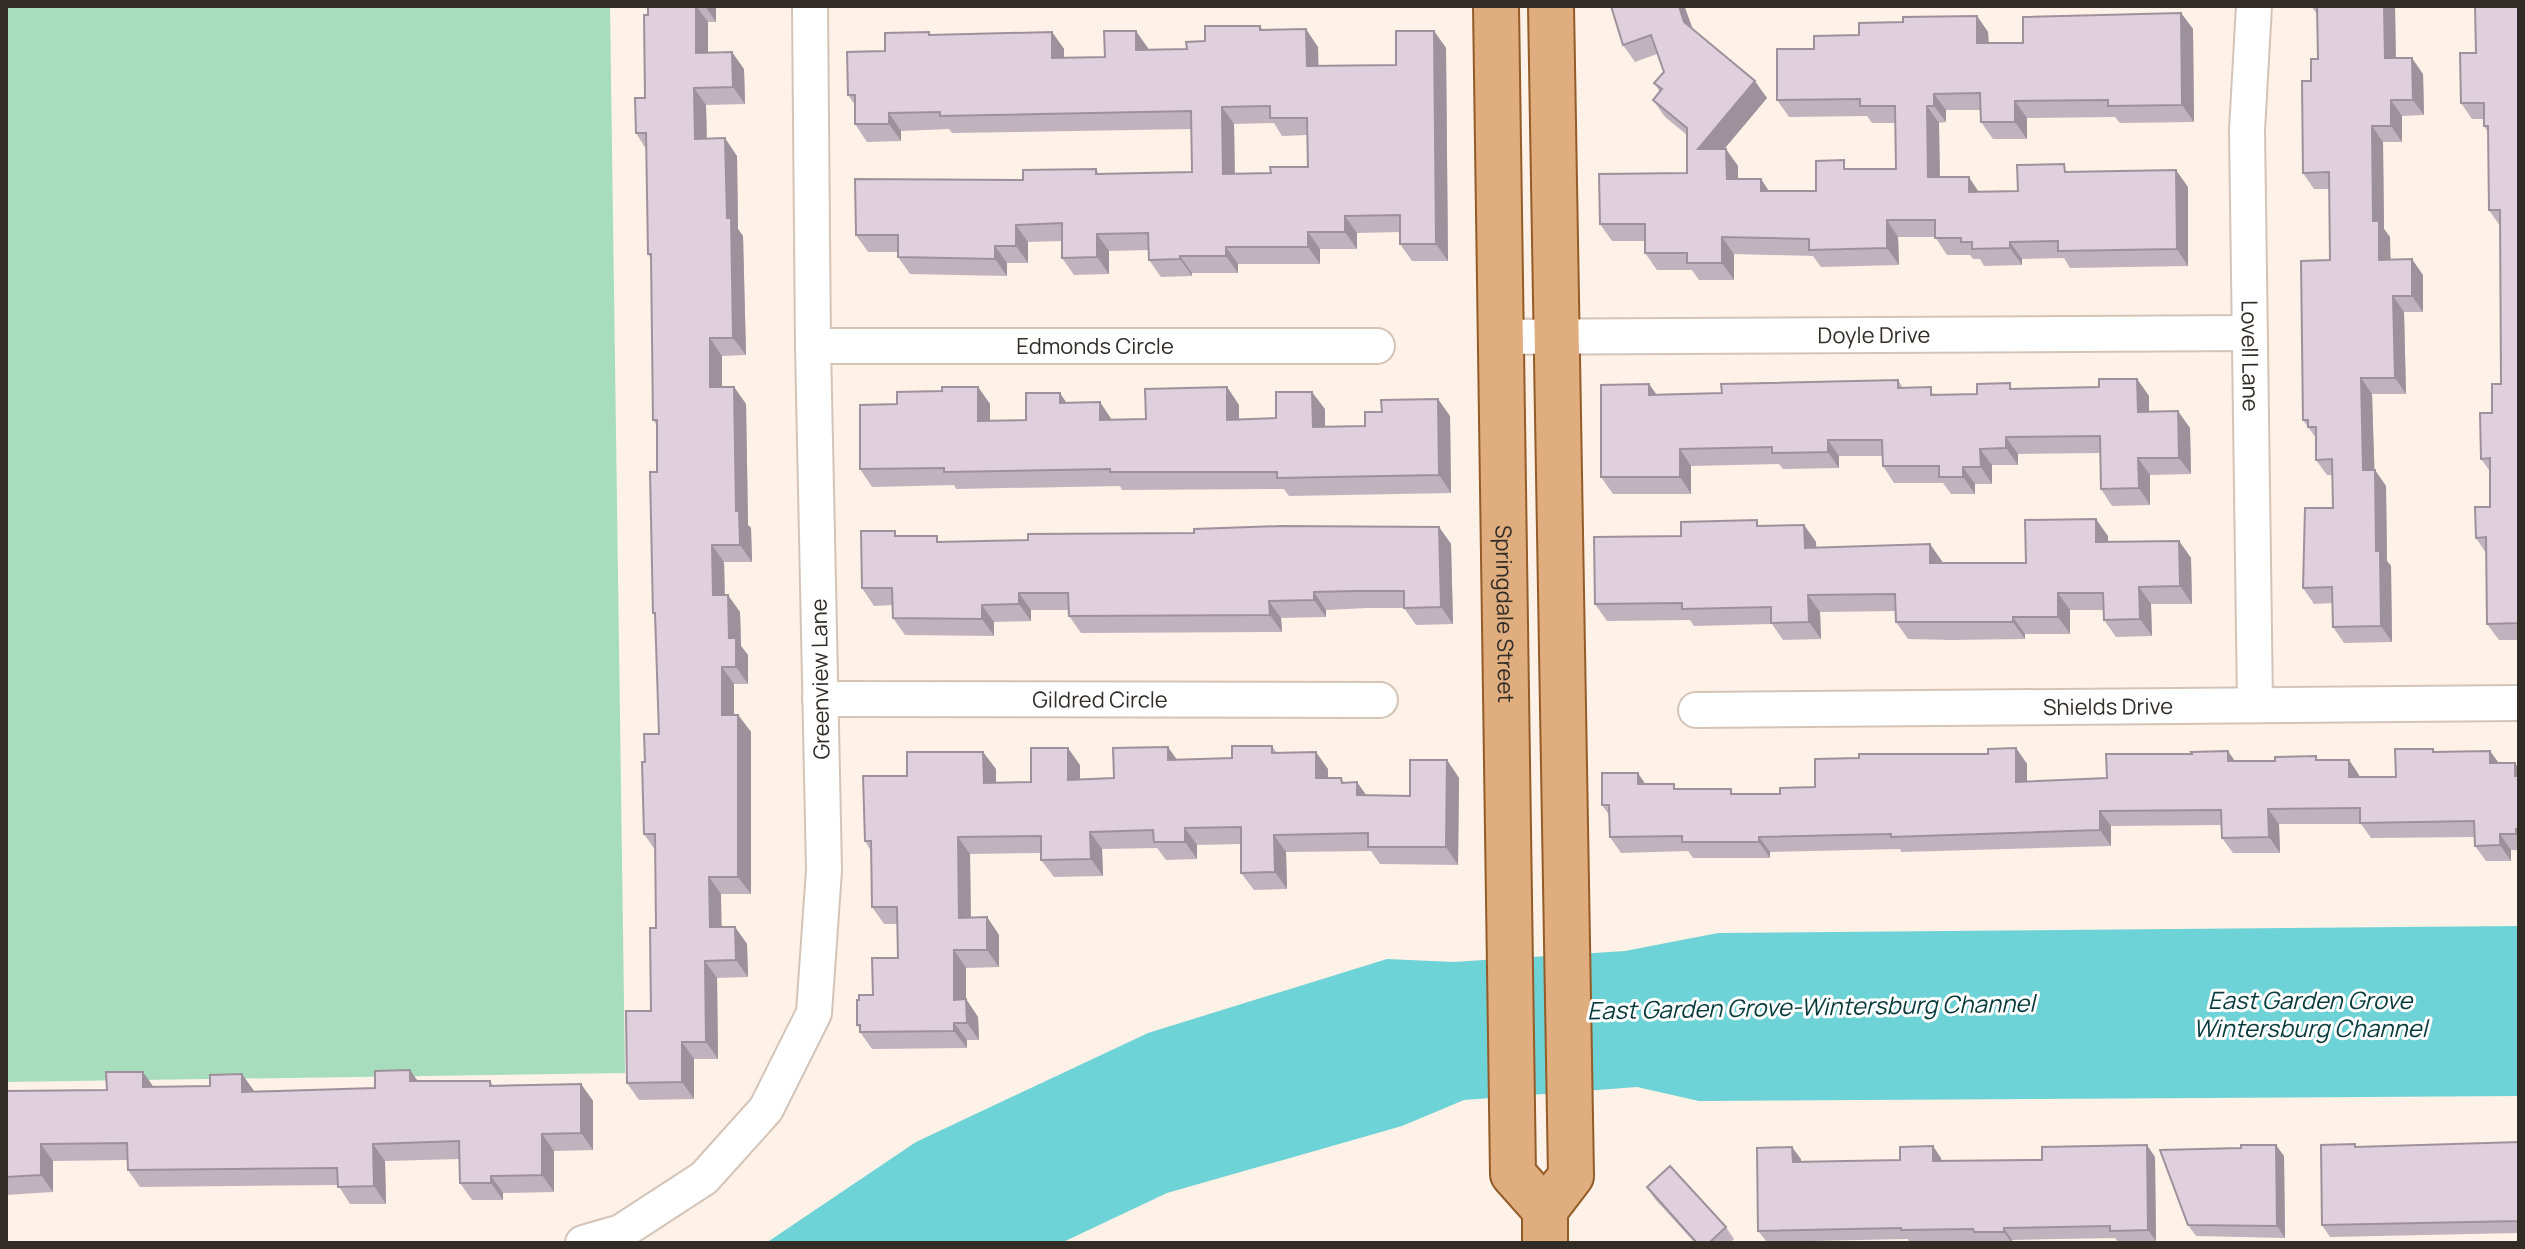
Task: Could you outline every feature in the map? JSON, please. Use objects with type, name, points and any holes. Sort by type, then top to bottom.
[{"type":"main road","name":"Springdale Street","points":[[1496,6],[1513,1174],[1545,1227]]},
{"type":"main road","name":"Springdale Street","points":[[1545,1227],[1571,1176],[1551,6]]},
{"type":"street","name":"Greenview Lane","points":[[583,1243],[621,1232],[704,1178],[766,1109],[814,1013],[824,870],[813,346],[810,6]]},
{"type":"street","name":"Lovell Lane","points":[[2254,6],[2247,130],[2255,704]]},
{"type":"street","name":"Doyle Drive","points":[[1500,337],[2249,333]]},
{"type":"street","name":"Edmonds Circle","points":[[813,346],[1377,346]]},
{"type":"street","name":"Gildred Circle","points":[[820,699],[1380,700]]},
{"type":"street","name":"Shields Drive","points":[[1696,710],[2519,703]]},
{"type":"green space","points":[[6,6],[610,6],[625,1073],[6,1082]]},
{"type":"water","name":"East Garden Grove Wintersburg Channel","points":[[2519,926],[2519,1096],[1699,1101],[1637,1087],[1464,1100],[1402,1126],[1167,1193],[1061,1243],[766,1243],[916,1142],[1148,1033],[1387,959],[1454,962],[1625,951],[1718,933]]},
{"type":"building","points":[[648,6],[696,6],[696,53],[732,52],[733,87],[694,88],[695,139],[725,138],[727,218],[731,218],[733,338],[710,338],[710,387],[734,387],[736,511],[739,511],[740,545],[712,545],[713,595],[728,595],[729,638],[736,638],[736,667],[722,667],[722,715],[738,715],[738,877],[709,877],[710,927],[735,927],[736,960],[705,961],[706,1042],[682,1042],[682,1082],[627,1083],[626,1011],[651,1011],[650,928],[656,928],[655,834],[644,834],[642,762],[645,762],[644,734],[659,734],[650,472],[657,472],[657,420],[653,420],[646,133],[636,133],[635,98],[645,98],[644,15],[648,15]]},
{"type":"building","points":[[1611,6],[1679,6],[1684,22],[1755,81],[1698,149],[1726,149],[1727,179],[1761,179],[1761,191],[1816,191],[1816,161],[1844,160],[1844,169],[1896,169],[1895,106],[1860,106],[1860,99],[1777,100],[1777,49],[1814,49],[1814,36],[1859,35],[1859,23],[1903,22],[1903,17],[1977,16],[1977,43],[2023,43],[2023,17],[2181,13],[2182,105],[2108,106],[2108,100],[2015,101],[2015,122],[1981,122],[1980,93],[1934,94],[1934,106],[1927,106],[1928,177],[1969,177],[1969,192],[2018,191],[2017,165],[2064,164],[2065,172],[2176,170],[2177,249],[2058,251],[2058,241],[2010,242],[2010,248],[1972,249],[1972,242],[1961,242],[1961,238],[1935,238],[1935,220],[1887,220],[1887,248],[1809,250],[1809,239],[1722,237],[1722,263],[1687,263],[1687,253],[1645,253],[1645,224],[1600,224],[1599,174],[1687,173],[1687,128],[1653,100],[1662,89],[1654,83],[1664,72],[1651,35],[1623,45]]},
{"type":"building","points":[[2317,6],[2384,6],[2385,58],[2412,58],[2413,100],[2391,100],[2391,126],[2372,126],[2373,221],[2379,221],[2379,260],[2412,259],[2412,296],[2393,296],[2395,378],[2361,378],[2363,470],[2375,470],[2381,626],[2333,627],[2332,587],[2303,588],[2305,508],[2333,508],[2332,459],[2316,460],[2316,427],[2308,427],[2308,420],[2303,420],[2301,261],[2330,260],[2329,172],[2303,173],[2302,81],[2311,81],[2311,59],[2318,59]]},
{"type":"building","points":[[2475,6],[2519,6],[2519,623],[2487,624],[2486,537],[2476,538],[2475,507],[2490,507],[2490,458],[2481,459],[2480,413],[2492,413],[2492,384],[2501,384],[2500,210],[2489,210],[2488,126],[2484,126],[2484,103],[2461,103],[2460,53],[2476,53]]},
{"type":"building","points":[[1205,26],[1306,29],[1307,66],[1396,65],[1396,31],[1434,31],[1436,244],[1400,244],[1400,215],[1345,216],[1345,232],[1308,232],[1308,247],[1226,247],[1226,256],[1180,256],[1180,259],[1149,260],[1148,233],[1097,234],[1097,257],[1062,258],[1062,223],[1016,225],[1016,246],[995,246],[995,259],[898,257],[898,235],[856,235],[855,179],[1023,180],[1023,170],[1096,169],[1096,174],[1192,172],[1191,111],[940,116],[940,112],[889,113],[889,124],[855,124],[855,95],[848,95],[847,52],[885,51],[885,33],[1052,32],[1052,58],[1105,57],[1104,31],[1136,31],[1136,50],[1187,49],[1186,42],[1205,41]],"holes":[[[1270,106],[1270,118],[1307,118],[1308,167],[1270,167],[1271,173],[1223,174],[1222,107]]]},
{"type":"building","points":[[2099,379],[2137,379],[2138,412],[2178,411],[2179,458],[2138,458],[2139,488],[2101,489],[2100,436],[2006,437],[2006,448],[1980,449],[1981,467],[1963,467],[1963,477],[1939,477],[1939,466],[1883,466],[1882,440],[1828,440],[1828,452],[1772,453],[1772,447],[1680,449],[1680,477],[1601,477],[1601,385],[1649,384],[1649,395],[1722,393],[1721,384],[1898,380],[1898,388],[1931,387],[1931,395],[1977,394],[1977,384],[2010,383],[2010,389],[2099,387]]},
{"type":"building","points":[[942,387],[978,387],[978,421],[1026,420],[1026,393],[1060,393],[1060,403],[1100,402],[1100,420],[1146,419],[1145,389],[1227,387],[1227,420],[1276,418],[1276,392],[1312,392],[1313,427],[1365,426],[1365,412],[1382,412],[1381,400],[1438,399],[1439,475],[1277,478],[1277,472],[860,469],[860,405],[897,404],[897,392],[942,391]]},
{"type":"building","points":[[2096,519],[2096,542],[2179,541],[2180,586],[2139,587],[2140,619],[2104,620],[2103,593],[2058,593],[2058,617],[2013,617],[2013,622],[1896,622],[1895,594],[1808,595],[1809,622],[1771,623],[1771,607],[1682,609],[1682,603],[1595,604],[1594,537],[1681,536],[1681,522],[1757,520],[1757,526],[1804,525],[1805,548],[1930,544],[1930,563],[2026,563],[2025,520]]},
{"type":"building","points":[[1439,527],[1441,607],[1404,608],[1404,591],[1354,591],[1314,592],[1314,600],[1269,601],[1270,615],[1069,616],[1068,593],[1019,593],[1019,604],[982,605],[982,619],[893,618],[892,588],[862,588],[861,531],[895,531],[895,536],[937,536],[937,542],[1028,540],[1028,534],[1194,533],[1194,529]]},
{"type":"building","points":[[1232,746],[1272,746],[1272,753],[1316,752],[1316,778],[1341,778],[1342,783],[1357,782],[1357,795],[1410,796],[1410,760],[1447,760],[1446,847],[1368,847],[1368,833],[1274,835],[1275,872],[1241,873],[1241,827],[1185,828],[1185,842],[1154,842],[1153,830],[1090,832],[1091,859],[1041,860],[1041,836],[958,837],[959,918],[987,917],[987,950],[954,950],[954,1000],[966,999],[967,1023],[954,1023],[954,1031],[860,1032],[857,1000],[859,995],[873,995],[872,958],[898,958],[897,907],[872,907],[871,841],[865,841],[863,776],[907,776],[907,752],[983,752],[984,783],[1031,782],[1031,748],[1068,748],[1068,780],[1114,778],[1113,748],[1168,747],[1168,760],[1232,758]]},
{"type":"building","points":[[2016,748],[2016,782],[2107,778],[2106,754],[2228,751],[2228,761],[2275,761],[2275,757],[2316,756],[2316,760],[2349,760],[2349,777],[2396,777],[2395,749],[2490,751],[2490,763],[2515,763],[2515,776],[2519,776],[2519,829],[2516,829],[2516,834],[2500,834],[2500,845],[2475,846],[2474,821],[2360,823],[2360,808],[2268,809],[2269,837],[2222,838],[2221,810],[2100,811],[2100,830],[1891,837],[1891,834],[1759,837],[1759,842],[1682,842],[1682,836],[1610,837],[1609,805],[1602,805],[1602,773],[1638,773],[1638,784],[1674,784],[1674,789],[1731,789],[1731,794],[1780,794],[1780,788],[1815,787],[1815,759],[1859,758],[1859,754],[1988,754],[1988,749]]},
{"type":"building","points":[[410,1070],[410,1081],[490,1081],[490,1086],[581,1084],[581,1133],[542,1134],[542,1175],[491,1176],[491,1183],[460,1183],[459,1141],[373,1144],[374,1186],[338,1187],[337,1168],[128,1170],[127,1143],[41,1144],[41,1175],[6,1177],[6,1091],[107,1090],[106,1072],[143,1072],[143,1087],[210,1086],[210,1075],[242,1074],[242,1092],[375,1088],[375,1071]]},
{"type":"building","points":[[2519,1142],[2519,1221],[2322,1225],[2321,1145],[2355,1144],[2355,1147]]},
{"type":"building","points":[[2147,1145],[2148,1230],[2110,1231],[2110,1226],[2004,1228],[2004,1232],[1901,1228],[1758,1231],[1757,1148],[1792,1147],[1793,1162],[1900,1160],[1900,1147],[1933,1146],[1933,1161],[2042,1160],[2042,1147]]},
{"type":"building","points":[[2241,1145],[2276,1145],[2277,1226],[2188,1225],[2160,1150],[2241,1148]]},
{"type":"building","points":[[1670,1166],[1726,1227],[1709,1243],[1697,1243],[1647,1187]]},
{"type":"water label","name":"East Garden Grove-Wintersburg Channel","points":[[1811,1006]]}]
